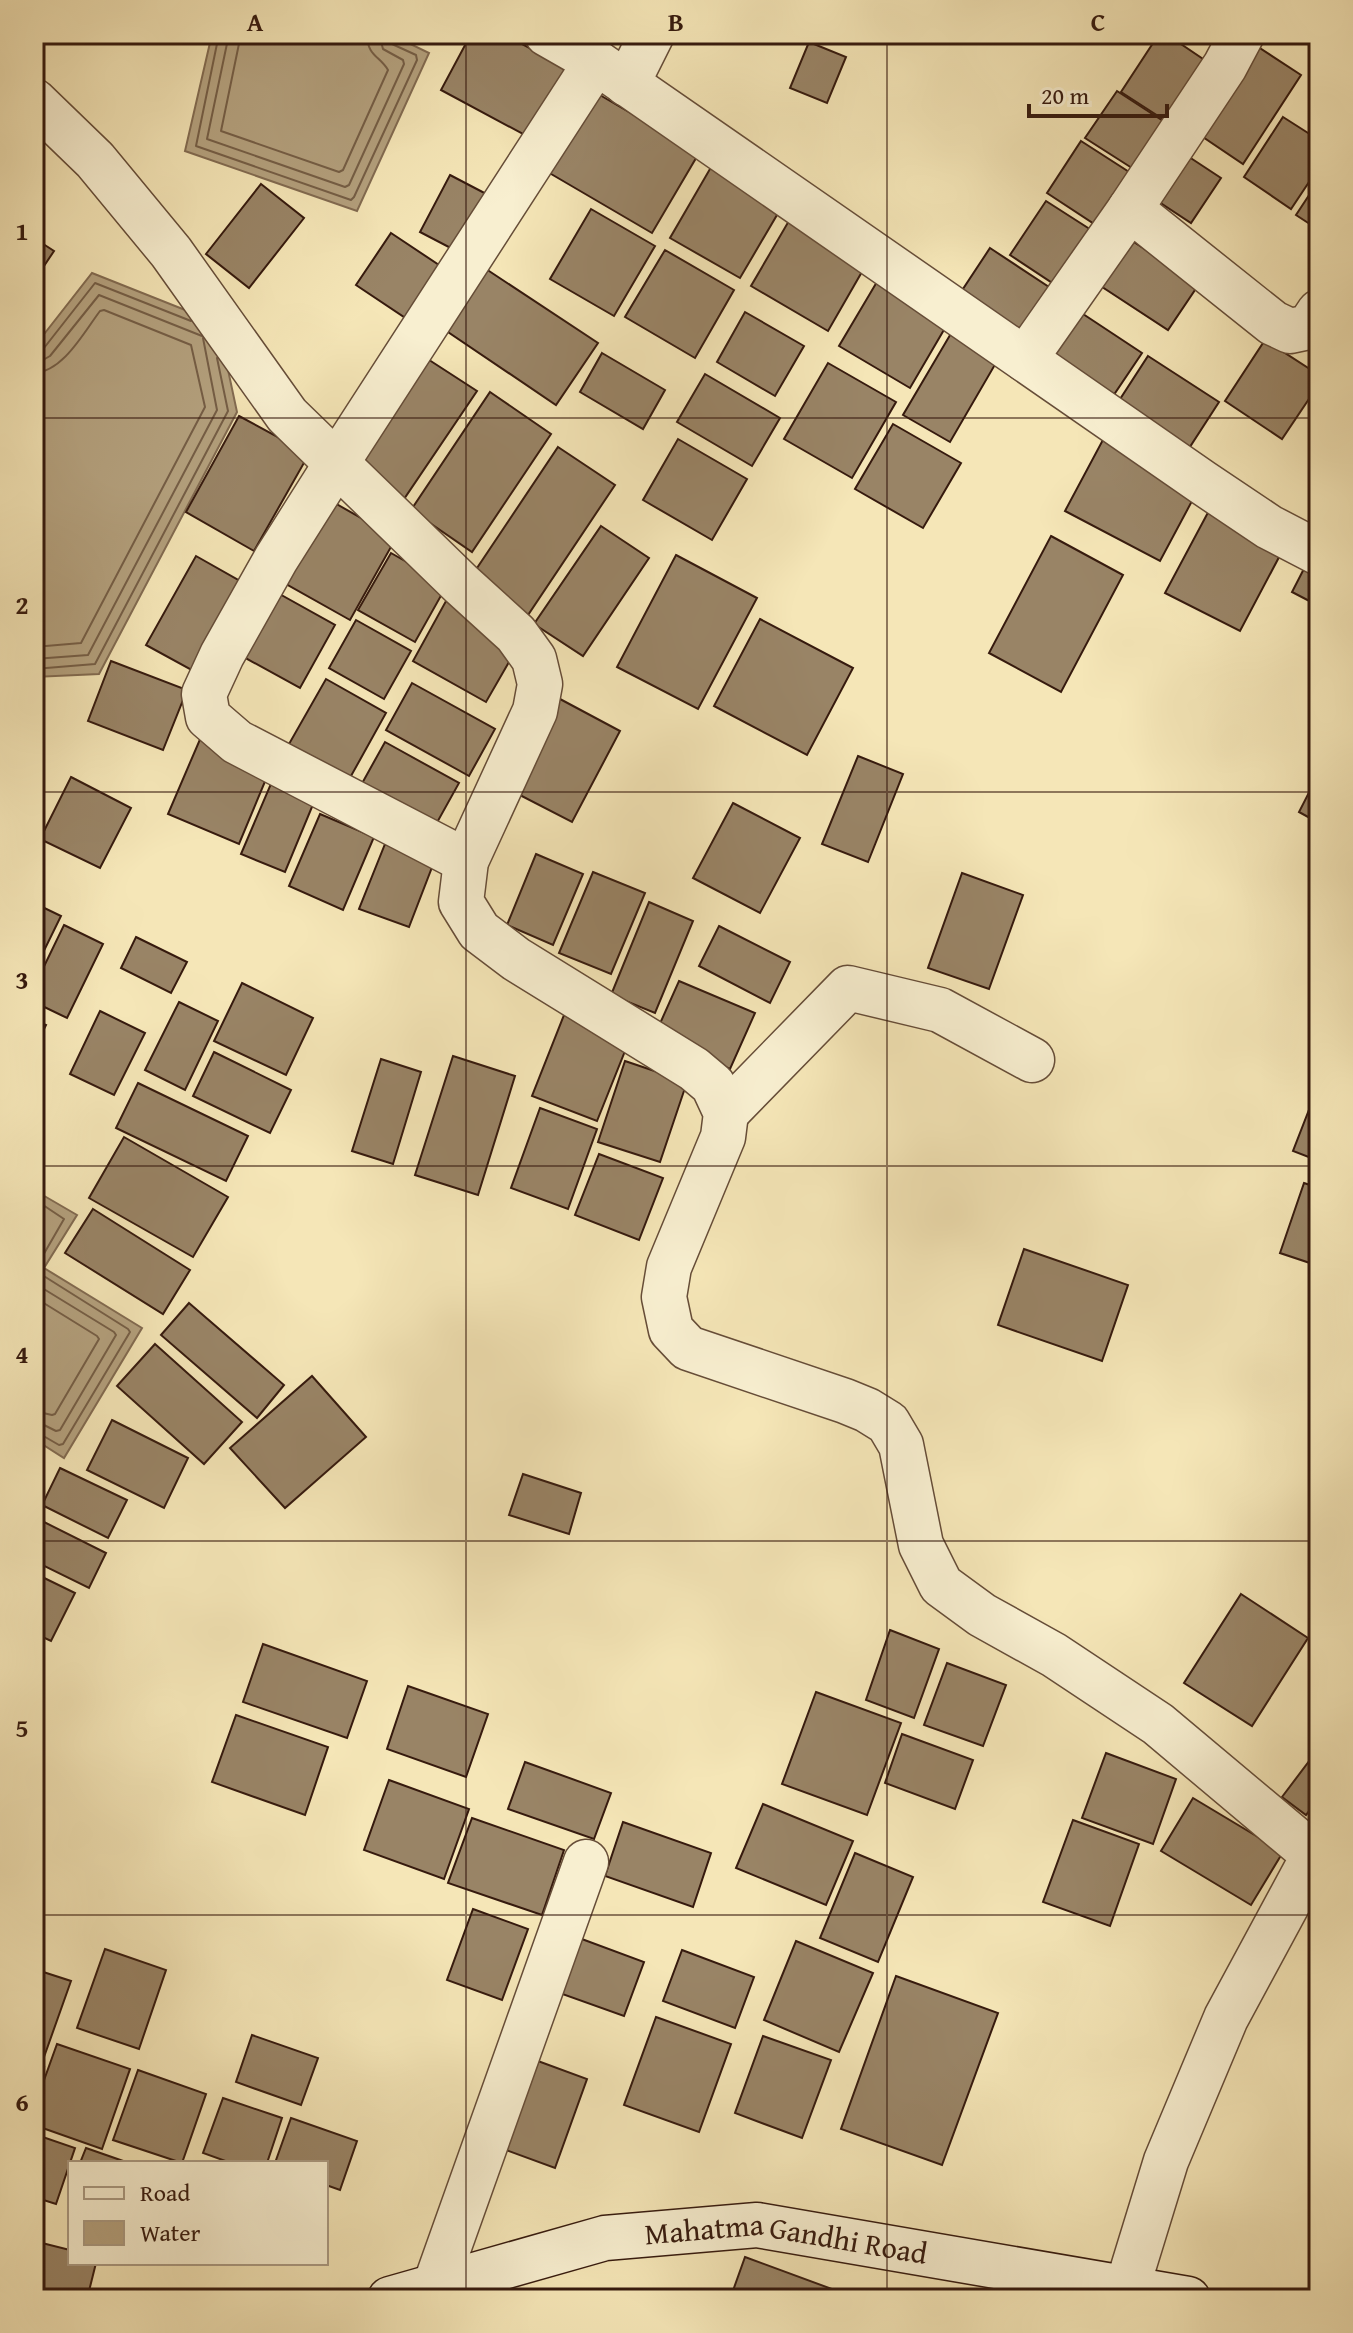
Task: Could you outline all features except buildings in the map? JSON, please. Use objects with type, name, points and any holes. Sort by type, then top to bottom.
[{"type":"street","points":[[547,34],[611,73],[1269,527],[1319,553]]},
{"type":"street","points":[[466,861],[237,742],[208,717],[204,694],[222,655],[276,559],[336,464],[611,73],[652,34]]},
{"type":"street","points":[[1025,359],[1130,209],[1225,66],[1242,34]]},
{"type":"street","points":[[34,101],[95,160],[171,252],[287,415],[516,634],[534,659],[540,684],[535,711],[466,861],[461,902],[479,931],[516,959],[694,1069],[713,1085],[726,1113],[723,1137],[669,1267],[664,1297],[671,1330],[688,1348],[845,1401],[888,1423],[901,1445],[921,1545],[941,1585],[982,1615],[1054,1655],[1158,1724],[1316,1855],[1226,2018],[1166,2161],[1127,2288]]},
{"type":"street","points":[[1130,209],[1273,323],[1290,331],[1309,327],[1319,312]]},
{"type":"street","points":[[726,1113],[848,988],[940,1010],[1032,1060]]},
{"type":"street","points":[[435,2286],[586,1862]]},
{"type":"street","name":"Mahatma Gandhi Road","points":[[390,2299],[605,2238],[757,2225],[1188,2299]]},
{"type":"water","points":[[212,34],[390,34],[429,53],[357,211],[185,151]]},
{"type":"water","points":[[92,273],[218,323],[237,412],[99,674],[34,677],[34,347]]},
{"type":"water","points":[[34,1190],[77,1215],[44,1268],[142,1328],[64,1458],[34,1439]]}]
